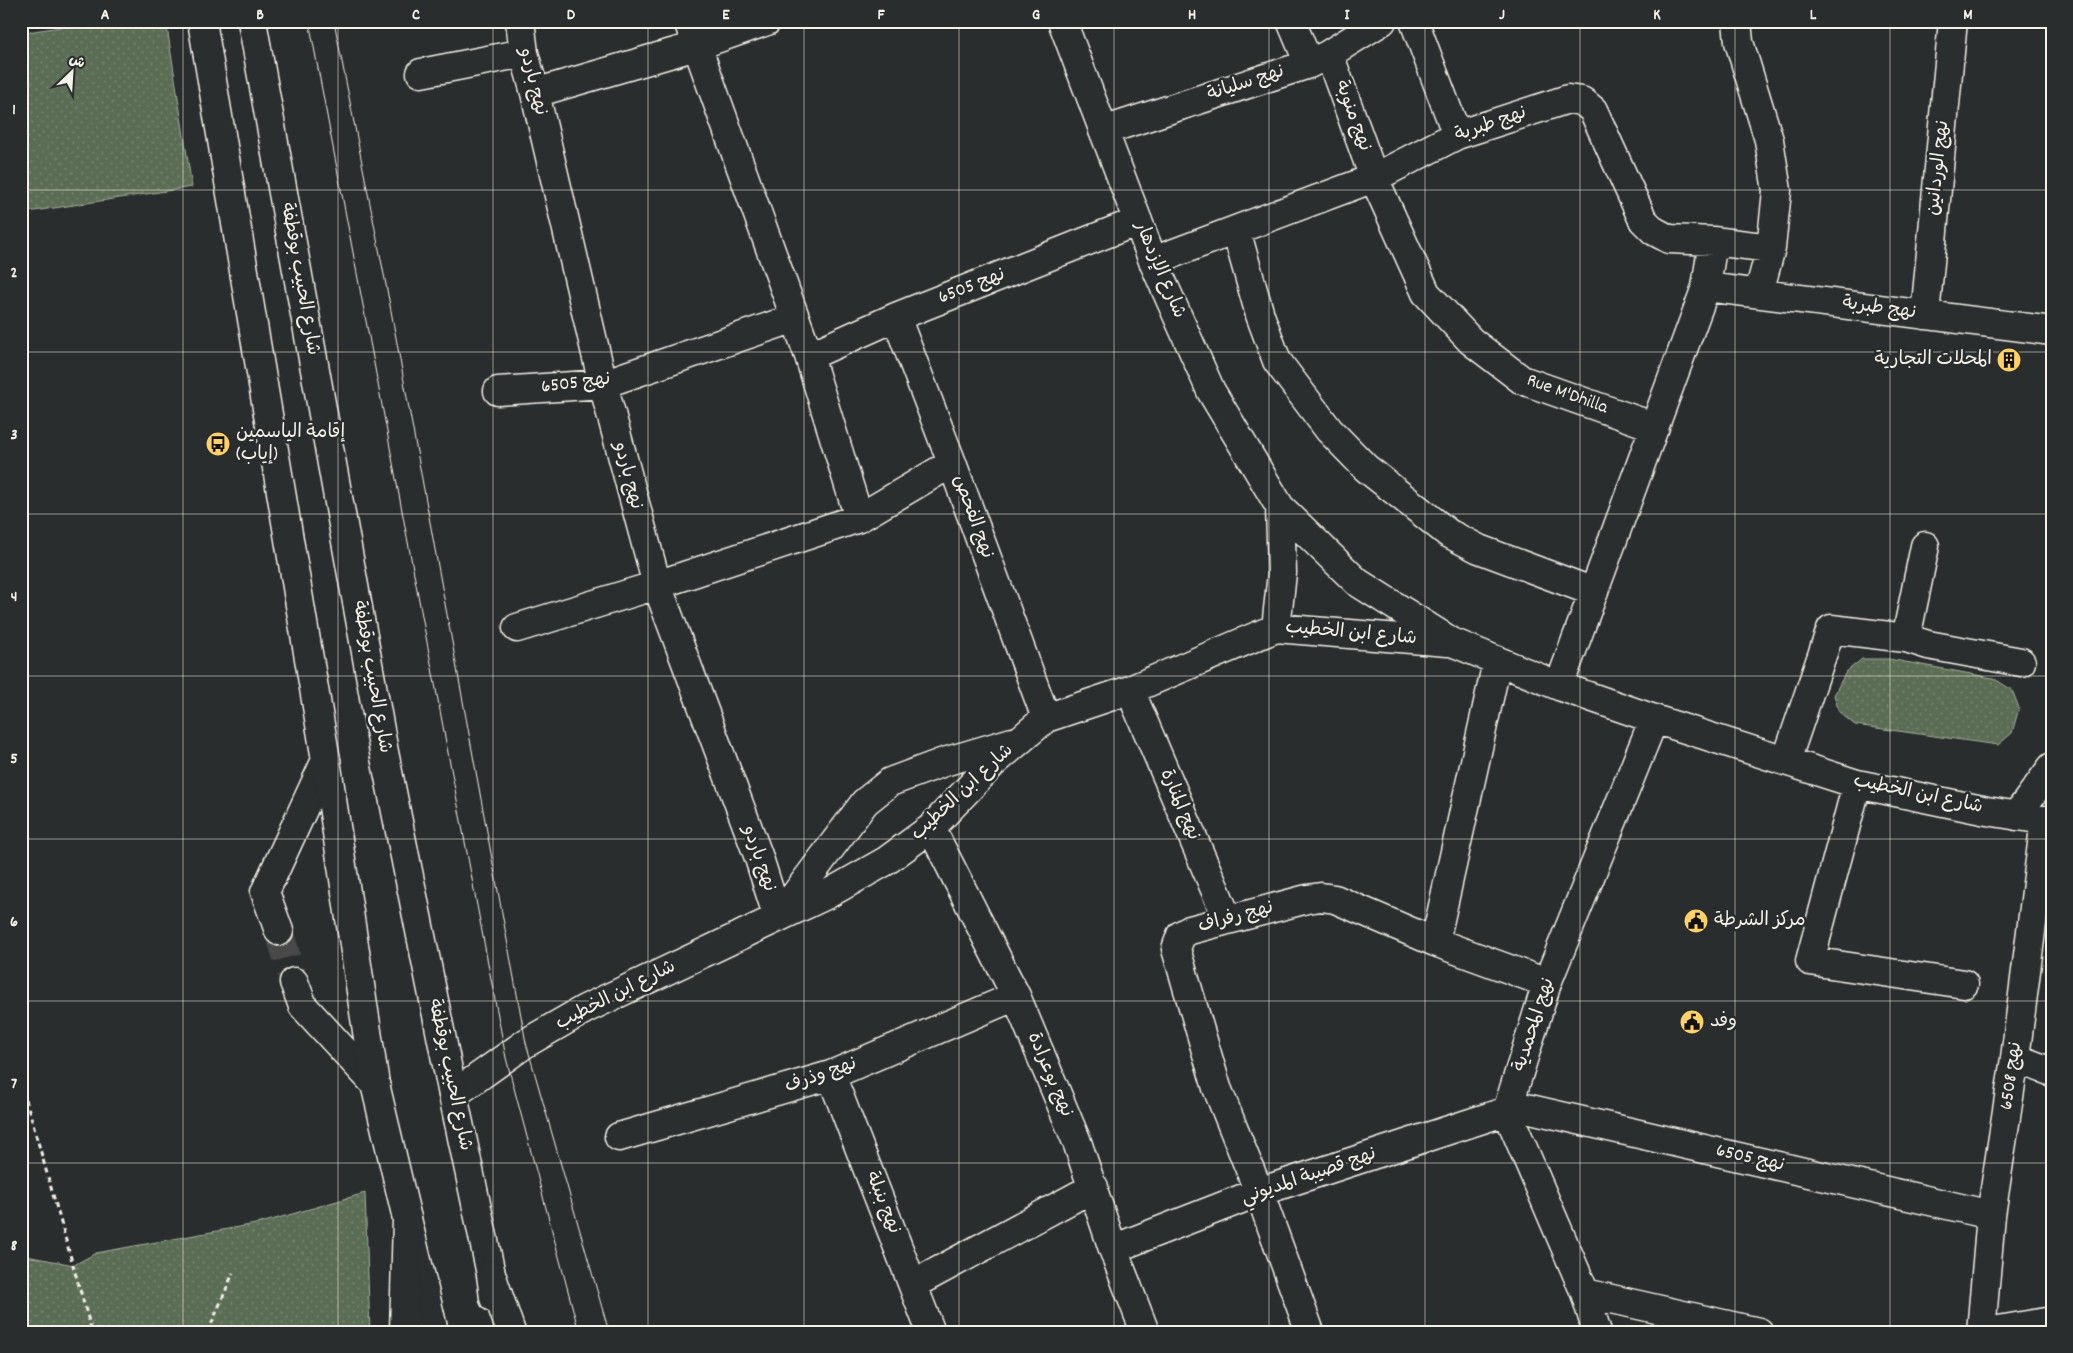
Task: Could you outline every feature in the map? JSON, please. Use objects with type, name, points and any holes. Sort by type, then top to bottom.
[{"type":"main road","points":[[202,21],[326,760],[375,1084],[434,1332]]},
{"type":"main road","name":"شارع الحبيب بوقطفة","points":[[252,21],[384,752],[491,1274],[499,1332]]},
{"type":"main road","name":"نهج باردو","points":[[520,21],[524,53],[603,384],[657,585],[758,855],[778,918]]},
{"type":"main road","points":[[688,21],[795,318],[859,518]]},
{"type":"main road","points":[[535,93],[696,46],[768,21]]},
{"type":"main road","name":"شارع الإزدهار","points":[[1062,21],[1153,261],[1211,391],[1280,507],[1357,582]]},
{"type":"main road","name":"نهج منوبة","points":[[1291,21],[1319,59],[1374,178]]},
{"type":"main road","name":"نهج سليانة","points":[[1103,131],[1319,59],[1382,21]]},
{"type":"main road","points":[[1414,21],[1457,135]]},
{"type":"main road","points":[[1737,21],[1739,42],[1769,140],[1777,191],[1771,248],[1759,292]]},
{"type":"main road","name":"نهج الوردانين","points":[[1925,315],[1953,21]]},
{"type":"main road","points":[[421,72],[524,53]]},
{"type":"main road","name":"نهج طبربة","points":[[1153,261],[1374,178],[1457,135],[1568,100],[1582,102],[1592,110],[1643,220],[1654,231],[1668,239],[1713,241],[1771,248]]},
{"type":"main road","name":"Rue M'Dhilla","points":[[1374,178],[1426,293],[1471,341],[1522,380],[1655,427]]},
{"type":"main road","name":"نهج 6505","points":[[808,356],[896,317],[1138,221]]},
{"type":"main road","points":[[1236,230],[1260,315],[1277,361],[1329,430],[1366,468],[1448,533],[1479,549],[1594,592]]},
{"type":"main road","points":[[1558,686],[1706,287],[1713,241]]},
{"type":"main road","name":"نهج طبربة","points":[[1706,287],[1759,292],[2052,331]]},
{"type":"main road","name":"نهج الفحص","points":[[896,317],[1046,718]]},
{"type":"main road","name":"نهج 6505","points":[[498,391],[603,384],[795,318]]},
{"type":"main road","points":[[517,628],[657,585],[859,518],[952,463]]},
{"type":"main road","name":"شارع الإزدهار","points":[[1276,628],[1282,574],[1280,507]]},
{"type":"main road","points":[[1906,638],[1925,546]]},
{"type":"main road","name":"شارع ابن الخطيب","points":[[1357,582],[1452,642],[1558,686],[1857,784],[2016,816],[2048,820]]},
{"type":"main road","name":"شارع ابن الخطيب","points":[[453,1095],[526,1043],[585,1009],[826,896],[886,861],[931,828],[992,764],[1046,718],[1130,690],[1276,628],[1452,642]]},
{"type":"main road","points":[[1786,760],[1831,629],[1906,638],[1928,645],[2021,662]]},
{"type":"main road","points":[[1435,942],[1497,662]]},
{"type":"main road","name":"نهج المنارة","points":[[1130,690],[1228,920]]},
{"type":"main road","name":"نهج المحمدية","points":[[1508,1108],[1547,983],[1654,719]]},
{"type":"main road","points":[[778,918],[865,802],[890,782],[944,762],[1020,739]]},
{"type":"main road","points":[[279,931],[265,892],[326,760]]},
{"type":"main road","points":[[2016,816],[2052,767]]},
{"type":"main road","points":[[1857,784],[1810,961],[1964,984]]},
{"type":"main road","name":"نهج 6508","points":[[1981,1332],[1991,1215],[2048,820]]},
{"type":"main road","name":"نهج بوعرادة","points":[[931,828],[1016,996],[1077,1142],[1094,1187],[1113,1249],[1145,1332]]},
{"type":"main road","name":"نهج رفراف","points":[[1310,1332],[1217,1088],[1176,949],[1181,935],[1190,930],[1321,897],[1335,899],[1358,907],[1435,942],[1547,983]]},
{"type":"main road","points":[[294,982],[303,1006],[375,1084]]},
{"type":"main road","name":"نهج وذرف","points":[[619,1138],[831,1075],[1016,996]]},
{"type":"main road","points":[[2015,1058],[2052,1072]]},
{"type":"main road","name":"نهج بنبلة","points":[[831,1075],[932,1332]]},
{"type":"main road","points":[[1508,1108],[1585,1293],[1597,1332]]},
{"type":"main road","name":"نهج 6505","points":[[1508,1108],[1991,1215]]},
{"type":"main road","name":"نهج قصيبة المديوني","points":[[1113,1249],[1258,1192],[1508,1108]]},
{"type":"main road","points":[[914,1284],[1094,1187]]},
{"type":"main road","points":[[404,1332],[407,1218]]},
{"type":"main road","points":[[491,1274],[511,1332]]},
{"type":"main road","points":[[1585,1293],[1728,1329],[1759,1332]]},
{"type":"main road","points":[[1987,1332],[2052,1321]]},
{"type":"path","points":[[21,1082],[92,1332]]},
{"type":"path","points":[[208,1332],[233,1273]]},
{"type":"green space","points":[[99,21],[166,21],[192,187],[21,213],[21,33]]},
{"type":"green space","points":[[1862,659],[1889,659],[1993,678],[2012,690],[2019,708],[2012,733],[1998,745],[1855,725],[1839,712],[1834,695],[1846,672]]},
{"type":"green space","points":[[365,1193],[370,1332],[21,1332],[21,1255],[74,1265],[96,1253],[261,1223]]},
{"type":"tunnel","points":[[279,931],[294,982]]},
{"type":"tram line","points":[[309,21],[506,1058],[579,1332]]},
{"type":"tram line","points":[[334,21],[389,300],[526,1043],[609,1332]]},
{"type":"place","name":"المحلات التجارية","points":[[2009,360]]},
{"type":"place","name":"إقامة الياسمين (إياب)","points":[[218,444]]},
{"type":"place","name":"مركز الشرطة","points":[[1696,921]]},
{"type":"place","name":"وفد","points":[[1692,1022]]}]
